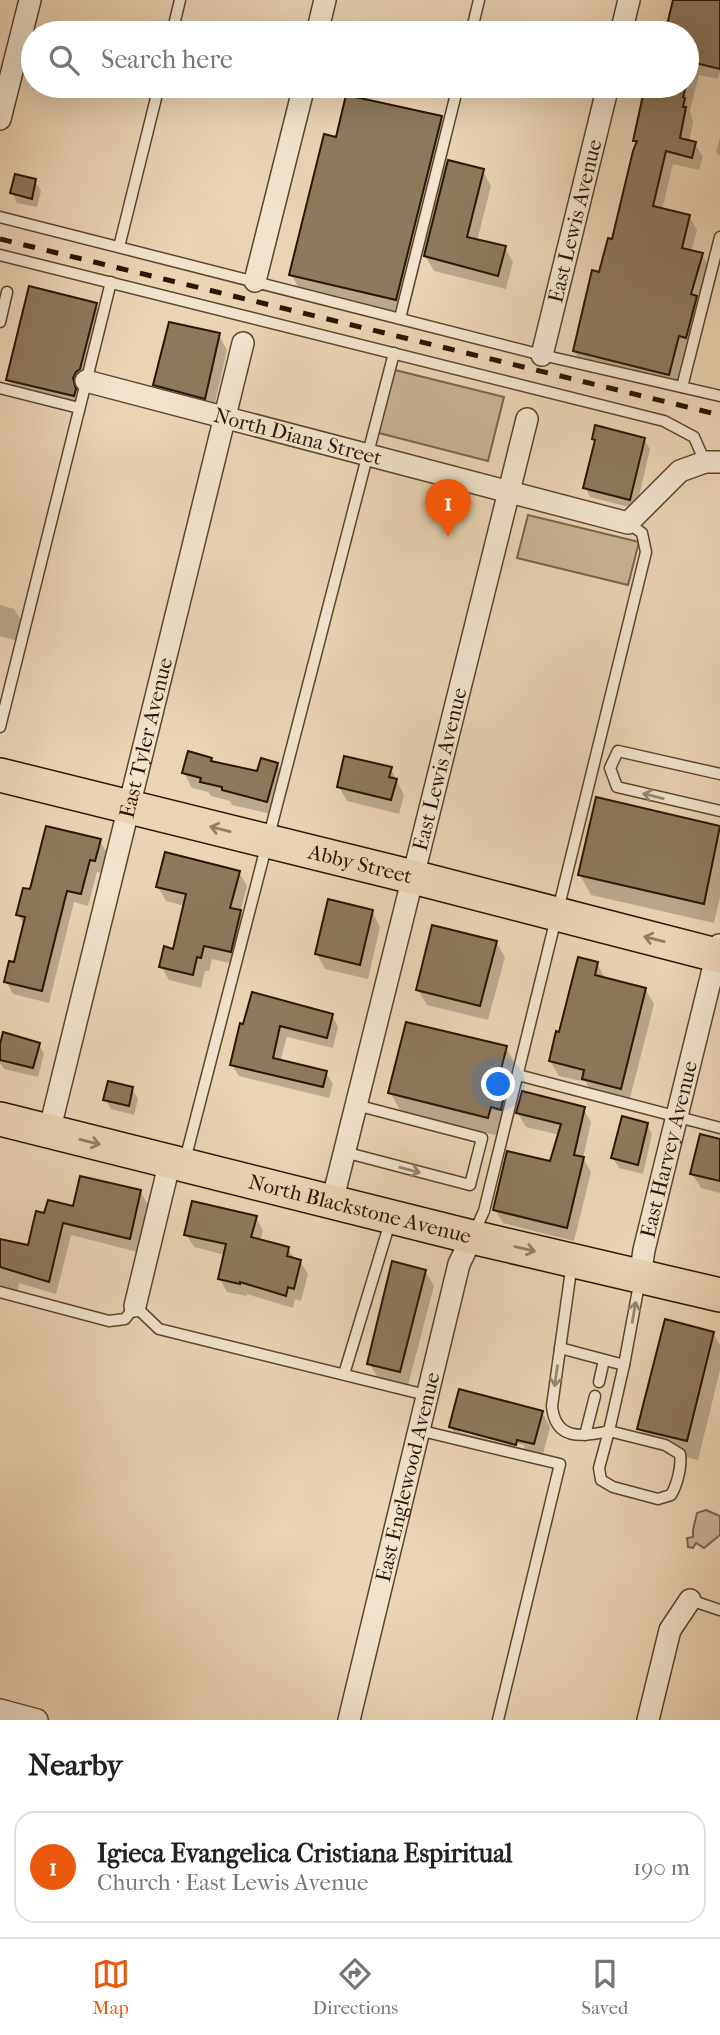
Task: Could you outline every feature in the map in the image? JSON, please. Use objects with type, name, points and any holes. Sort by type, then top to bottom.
[{"type":"main road","name":"Abby Street","points":[[0,775],[557,914],[719,950]]},
{"type":"main road","name":"North Blackstone Avenue","points":[[0,1119],[472,1237],[720,1295]]},
{"type":"street","points":[[25,21],[30,0]]},
{"type":"street","points":[[320,21],[325,0]]},
{"type":"street","points":[[624,21],[629,0]]},
{"type":"street","points":[[0,119],[21,36]]},
{"type":"street","points":[[255,281],[301,98]]},
{"type":"street","name":"East Lewis Avenue","points":[[542,355],[605,98]]},
{"type":"street","name":"East Tyler Avenue","points":[[49,1132],[243,342]]},
{"type":"street","name":"North Diana Street","points":[[86,381],[509,492]]},
{"type":"street","name":"East Lewis Avenue","points":[[332,1202],[527,419]]},
{"type":"street","points":[[509,492],[628,523],[680,471],[713,462]]},
{"type":"street","name":"East Harvey Avenue","points":[[640,1277],[644,1250],[719,950]]},
{"type":"street","points":[[135,1306],[177,1163]]},
{"type":"street","name":"East Englewood Avenue","points":[[349,1720],[459,1264],[472,1237]]},
{"type":"street","points":[[648,1720],[670,1630],[690,1600]]},
{"type":"street","points":[[0,1710],[37,1720]]},
{"type":"lane","points":[[175,21],[180,0]]},
{"type":"lane","points":[[474,21],[479,0]]},
{"type":"lane","points":[[119,247],[156,98]]},
{"type":"lane","points":[[400,318],[455,98]]},
{"type":"lane","points":[[0,218],[542,355],[720,396]]},
{"type":"lane","points":[[682,387],[720,237]]},
{"type":"lane","points":[[0,255],[664,421],[694,437],[713,462]]},
{"type":"lane","points":[[0,727],[111,282]]},
{"type":"lane","points":[[0,321],[7,292]]},
{"type":"lane","points":[[177,1163],[269,842],[394,353]]},
{"type":"lane","points":[[0,388],[79,408]]},
{"type":"lane","points":[[472,1237],[484,1211],[519,1074],[646,552],[642,533],[628,523]]},
{"type":"lane","points":[[720,774],[618,751],[610,768],[617,787],[720,811]]},
{"type":"lane","points":[[519,1074],[720,1128]]},
{"type":"lane","points":[[356,1105],[501,1142]]},
{"type":"lane","points":[[344,1152],[470,1185],[482,1138]]},
{"type":"lane","points":[[344,1374],[392,1217]]},
{"type":"lane","points":[[572,1260],[552,1406],[553,1419],[560,1429],[571,1434],[609,1432],[665,1446],[680,1454],[674,1490],[671,1496],[658,1499],[612,1487],[601,1480],[598,1468],[609,1432],[624,1365],[640,1277]]},
{"type":"lane","points":[[0,1292],[109,1321],[125,1319],[135,1306],[159,1329],[426,1395]]},
{"type":"lane","points":[[560,1348],[624,1365]]},
{"type":"lane","points":[[598,1382],[604,1360]]},
{"type":"lane","points":[[585,1435],[595,1396]]},
{"type":"lane","points":[[418,1430],[560,1464],[498,1720]]},
{"type":"lane","points":[[690,1600],[720,1610]]},
{"type":"shaded area","points":[[387,368],[504,397],[488,461],[371,431]]},
{"type":"shaded area","points":[[528,515],[639,542],[628,585],[517,558]]},
{"type":"shaded area","points":[[706,1510],[720,1516],[720,1535],[704,1548],[696,1543],[693,1548],[688,1547],[687,1538],[693,1537],[697,1513]]},
{"type":"building","points":[[673,0],[720,0],[720,69],[699,64],[699,21],[668,21]]},
{"type":"building","points":[[345,98],[360,98],[442,116],[396,300],[289,275],[324,134],[336,137]]},
{"type":"building","points":[[642,98],[685,98],[683,107],[686,107],[680,138],[696,142],[692,158],[666,151],[653,206],[690,215],[682,248],[703,253],[691,294],[697,296],[686,338],[679,336],[669,375],[573,351],[592,270],[599,272],[608,238],[612,239],[637,141],[633,141]]},
{"type":"building","points":[[448,160],[484,169],[467,237],[506,246],[498,276],[424,256]]},
{"type":"building","points":[[15,174],[36,179],[32,199],[10,193]]},
{"type":"building","points":[[29,286],[97,303],[80,369],[73,378],[76,389],[74,396],[6,380]]},
{"type":"building","points":[[169,322],[220,333],[205,399],[153,385]]},
{"type":"building","points":[[595,425],[645,438],[630,500],[583,488],[595,440],[592,439]]},
{"type":"building","points":[[188,751],[212,758],[211,761],[257,771],[261,758],[278,763],[267,802],[222,790],[222,787],[200,782],[201,778],[182,773]]},
{"type":"building","points":[[344,756],[392,767],[389,777],[397,779],[391,800],[337,787]]},
{"type":"building","points":[[596,797],[720,826],[704,904],[578,875]]},
{"type":"building","points":[[46,826],[101,839],[95,861],[90,860],[81,894],[67,891],[42,991],[4,982],[9,961],[14,962],[25,917],[16,915],[23,888],[30,889]]},
{"type":"building","points":[[165,852],[240,871],[230,908],[241,910],[231,952],[204,946],[201,958],[197,957],[193,975],[159,967],[164,946],[173,949],[186,894],[156,887]]},
{"type":"building","points":[[328,899],[373,910],[360,965],[315,954]]},
{"type":"building","points":[[432,925],[497,941],[480,1006],[416,990]]},
{"type":"building","points":[[578,957],[598,962],[595,975],[646,988],[621,1089],[582,1079],[584,1070],[549,1061]]},
{"type":"building","points":[[252,992],[333,1014],[327,1038],[280,1026],[273,1058],[327,1071],[323,1087],[230,1065],[240,1023],[243,1024]]},
{"type":"building","points":[[406,1022],[507,1046],[497,1085],[506,1087],[501,1110],[491,1107],[488,1118],[388,1093]]},
{"type":"building","points":[[3,1032],[40,1043],[33,1068],[0,1060]]},
{"type":"building","points":[[108,1081],[133,1087],[129,1106],[103,1100]]},
{"type":"building","points":[[522,1091],[585,1107],[574,1155],[584,1157],[567,1228],[493,1210],[507,1151],[550,1161],[561,1124],[516,1113]]},
{"type":"building","points":[[622,1116],[648,1123],[638,1165],[611,1158]]},
{"type":"building","points":[[700,1134],[720,1139],[720,1181],[690,1174]]},
{"type":"building","points":[[80,1176],[141,1190],[130,1239],[63,1223],[49,1282],[0,1267],[0,1239],[28,1245],[36,1211],[44,1213],[48,1200],[73,1206]]},
{"type":"building","points":[[192,1201],[257,1216],[251,1237],[289,1247],[287,1256],[301,1260],[294,1289],[288,1287],[286,1296],[240,1282],[218,1279],[226,1244],[184,1235]]},
{"type":"building","points":[[392,1261],[426,1270],[400,1372],[367,1364]]},
{"type":"building","points":[[665,1319],[714,1332],[687,1441],[637,1429]]},
{"type":"building","points":[[459,1389],[543,1411],[534,1444],[517,1440],[516,1445],[449,1427]]},
{"type":"railway","points":[[0,239],[720,415]]},
{"type":"place","name":"Igieca Evangelica Cristiana Espiritual","points":[[448,537]]}]
